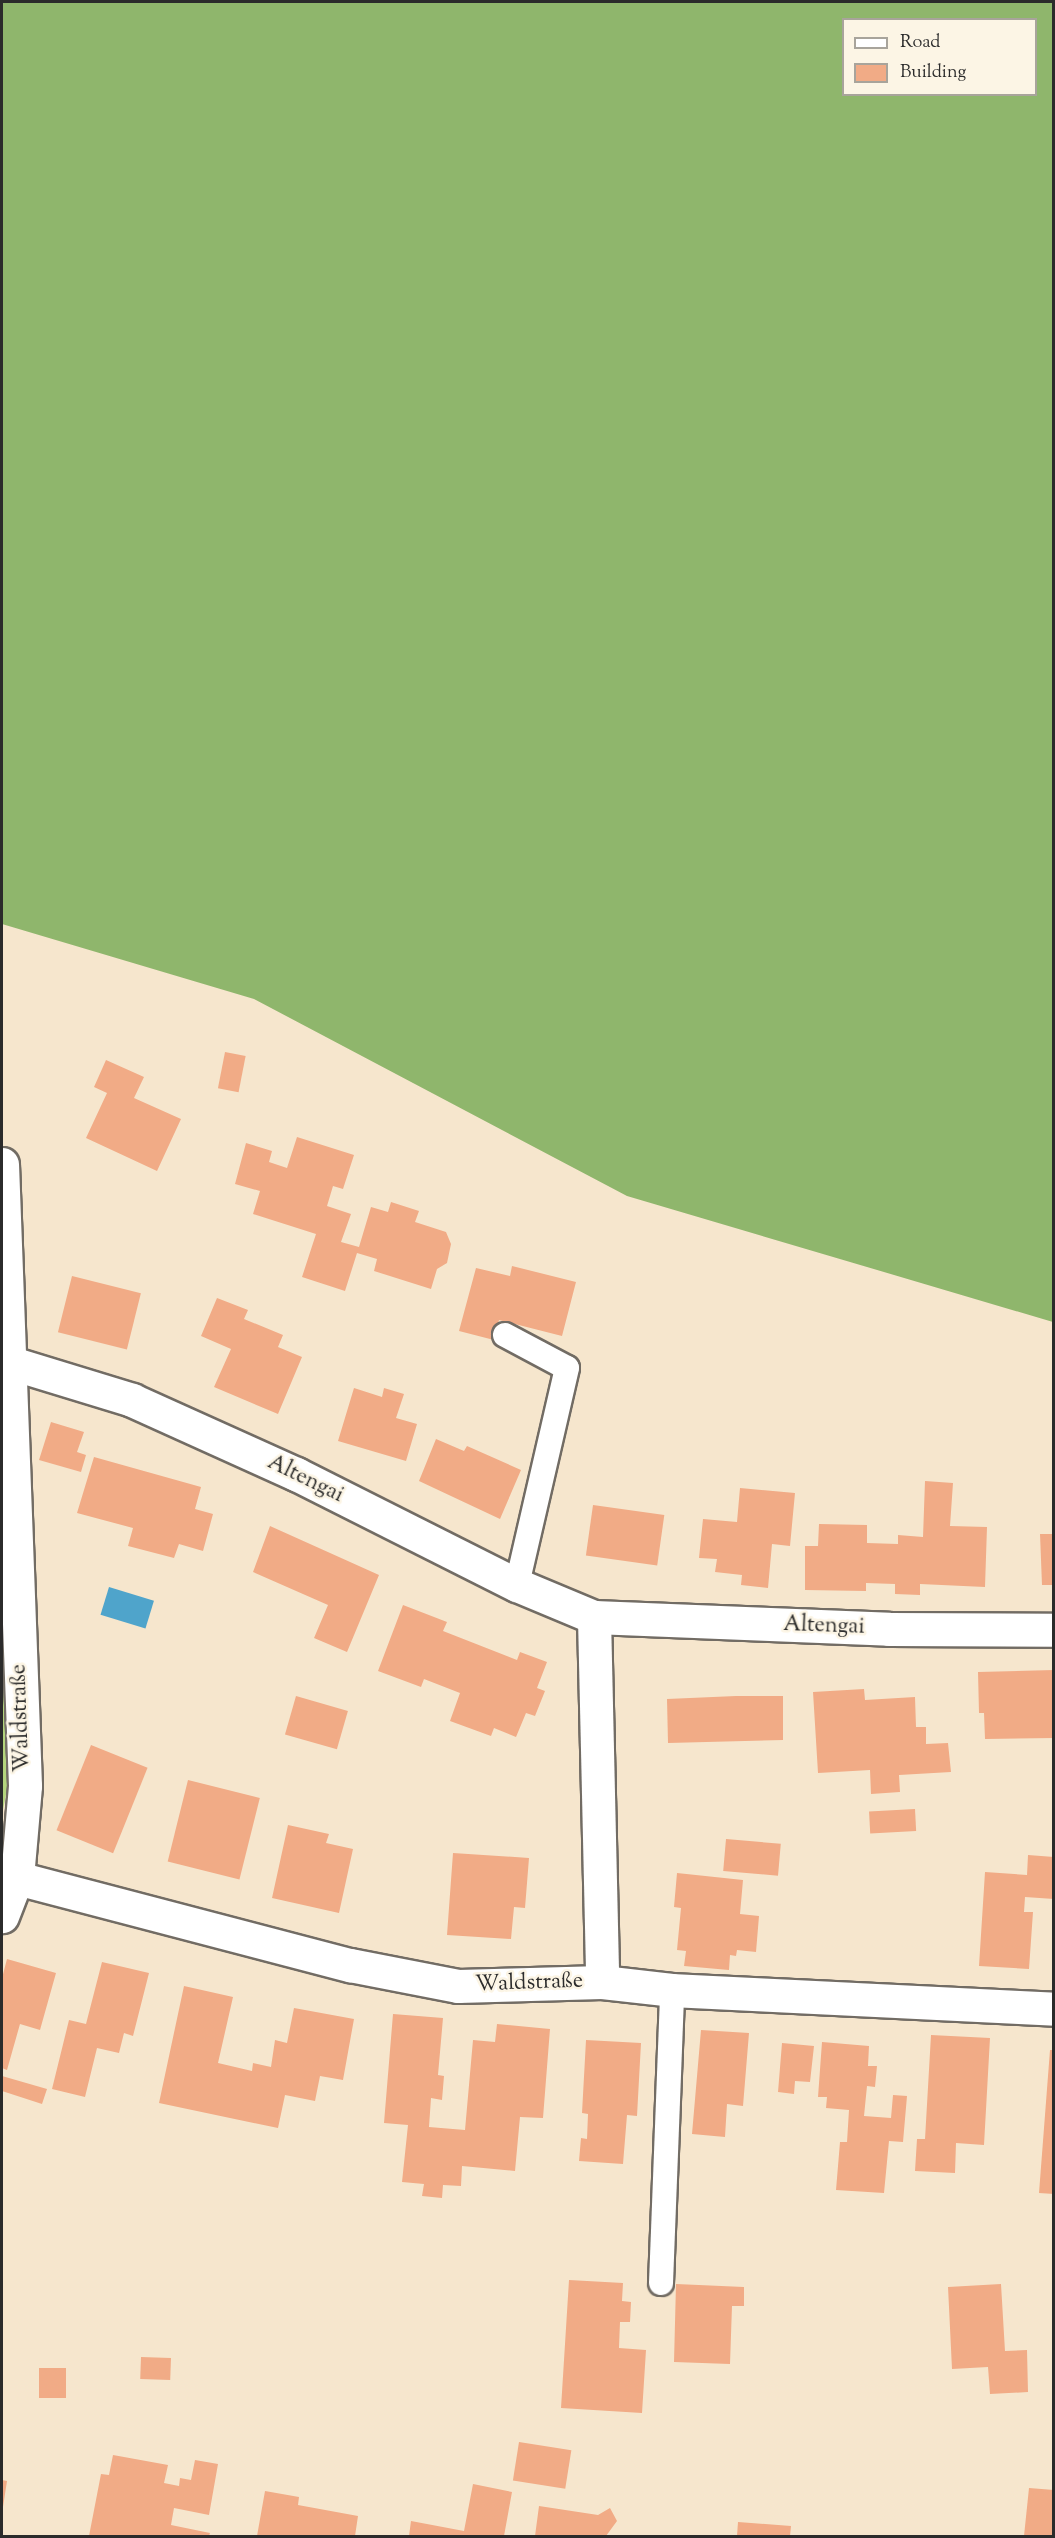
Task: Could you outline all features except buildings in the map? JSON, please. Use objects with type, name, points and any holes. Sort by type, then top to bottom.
[{"type":"street","name":"Waldstraße","points":[[2,1164],[25,1786],[9,1876],[350,1965],[458,1986],[602,1982],[672,1990],[1053,2009]]},
{"type":"street","name":"Altengai","points":[[8,1362],[132,1400],[296,1474],[518,1585],[594,1617],[889,1629],[1053,1630]]},
{"type":"street","points":[[594,1617],[602,1982]]},
{"type":"street","points":[[2,1916],[9,1876]]},
{"type":"lane","points":[[505,1335],[567,1368],[518,1585]]},
{"type":"lane","points":[[661,2283],[672,1990]]},
{"type":"green space","points":[[2,2],[1053,2],[1053,1322],[627,1196],[254,999],[2,924]]},
{"type":"green space","points":[[2,1586],[12,1764],[2,1815]]},
{"type":"water","points":[[109,1587],[154,1601],[145,1628],[101,1615]]}]
